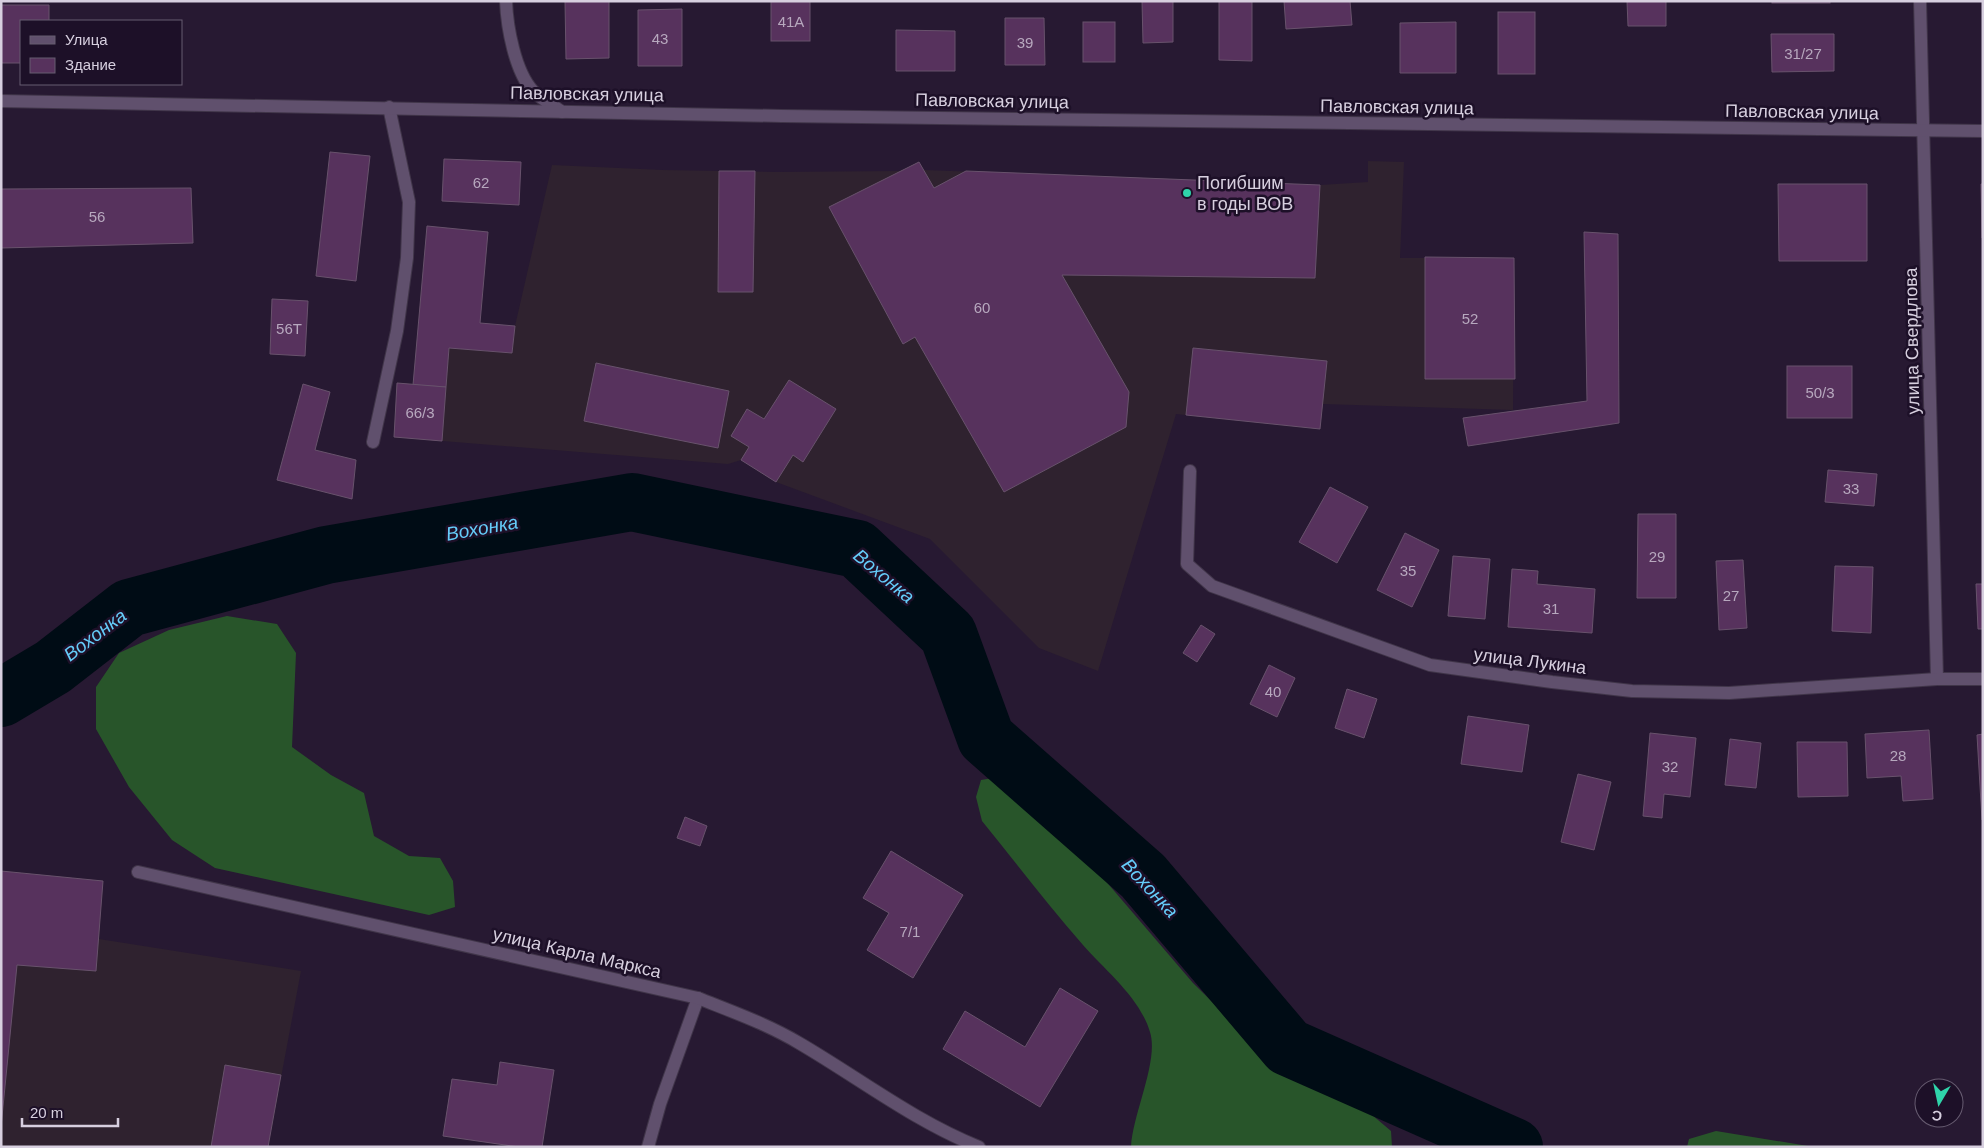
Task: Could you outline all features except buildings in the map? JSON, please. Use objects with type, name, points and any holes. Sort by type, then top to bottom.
[{"type":"street","points":[[506,1],[506,15],[517,61],[533,91],[562,112]]},
{"type":"street","name":"улица Свердлова","points":[[1920,1],[1937,679]]},
{"type":"street","name":"Павловская улица","points":[[1,101],[389,107],[562,112],[1983,131]]},
{"type":"street","points":[[373,442],[397,332],[407,258],[409,202],[389,107]]},
{"type":"street","name":"улица Лукина","points":[[1190,471],[1187,564],[1212,586],[1430,665],[1632,691],[1729,693],[1937,679],[1983,679]]},
{"type":"street","name":"улица Карла Маркса","points":[[138,872],[698,998],[759,1022],[783,1034],[912,1114],[979,1147]]},
{"type":"street","points":[[648,1147],[660,1104],[698,998]]},
{"type":"shaded area","points":[[1368,161],[1404,162],[1400,258],[1514,258],[1513,410],[1323,404],[1320,429],[1176,414],[1098,671],[1039,648],[930,539],[776,482],[741,460],[728,464],[394,437],[397,383],[446,387],[449,348],[512,353],[515,326],[552,165],[663,170],[777,172],[900,171],[919,162],[924,170],[1320,185],[1368,182]]},
{"type":"shaded area","points":[[1,871],[103,881],[99,939],[301,971],[268,1147],[1,1147]]},
{"type":"green space","points":[[227,616],[277,624],[296,653],[292,747],[331,775],[364,793],[374,836],[409,856],[440,858],[453,881],[455,907],[429,915],[215,868],[172,840],[129,787],[96,729],[96,687],[119,653],[169,630]]},
{"type":"green space","points":[[1005,776],[1074,844],[1193,983],[1262,1051],[1351,1097],[1391,1131],[1392,1147],[1131,1147],[1151,1057],[1152,1044],[1150,1032],[1139,1008],[1130,996],[1070,930],[982,821],[976,797],[981,780]]},
{"type":"green space","points":[[1716,1131],[1814,1147],[1687,1147],[1689,1139]]},
{"type":"waterway","name":"Вохонка","points":[[1,698],[53,667],[129,608],[326,555],[632,502],[857,549],[948,634],[986,738],[1143,876],[1288,1047],[1514,1147]]},
{"type":"place","name":"Погибшим в годы ВОВ","points":[[1187,193]]}]
